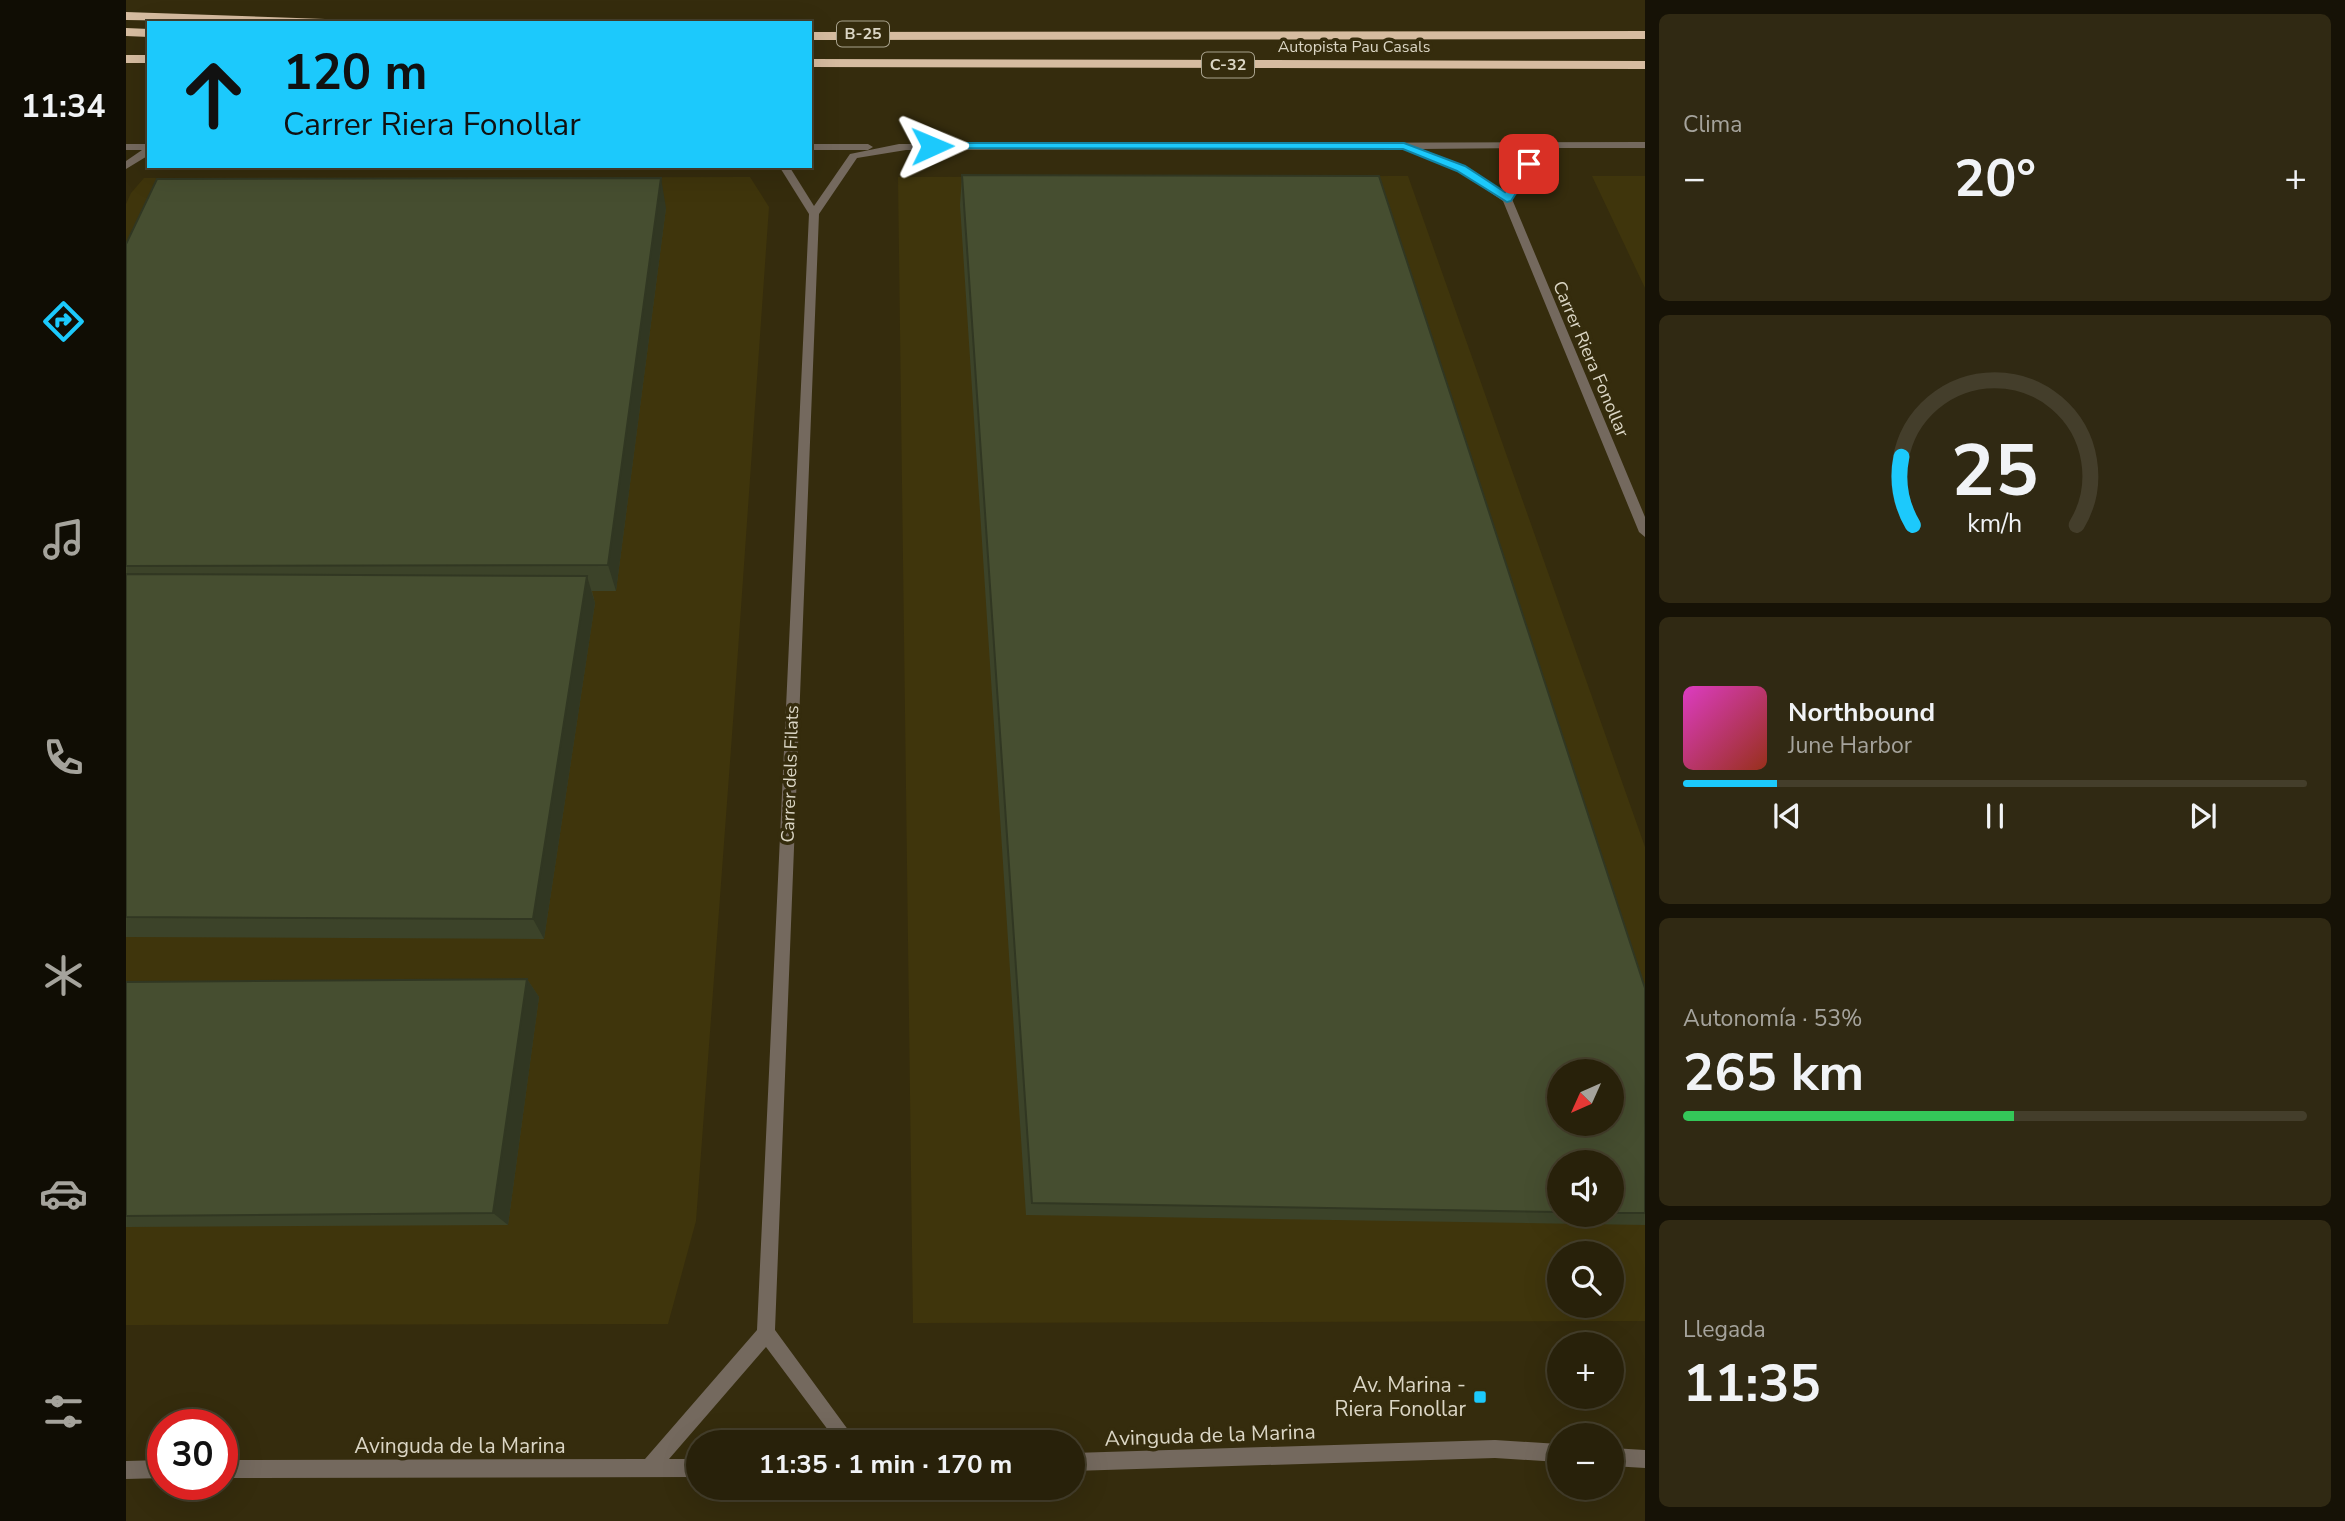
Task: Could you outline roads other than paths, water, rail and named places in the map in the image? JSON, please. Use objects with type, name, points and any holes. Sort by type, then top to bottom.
[{"type":"highway","points":[[126,16],[268,21]]},
{"type":"highway","points":[[126,32],[147,33]]},
{"type":"highway","name":"Autopista Pau Casals","points":[[812,34],[1645,35]]},
{"type":"highway","points":[[126,59],[147,59]]},
{"type":"highway","name":"Autopista Pau Casals","points":[[812,64],[1645,65]]},
{"type":"street","points":[[812,147],[1645,145]]},
{"type":"street","points":[[784,168],[814,214],[854,156],[906,146]]},
{"type":"street","points":[[1404,146],[1461,168],[1507,199],[1540,146]]},
{"type":"street","points":[[126,147],[147,148]]},
{"type":"street","points":[[126,166],[147,150]]},
{"type":"street","name":"Carrer Riera Fonollar","points":[[1507,199],[1645,532]]},
{"type":"street","name":"Carrer dels Filats","points":[[766,1333],[814,214]]},
{"type":"street","points":[[649,1468],[766,1333],[839,1430]]},
{"type":"street","name":"Avinguda de la Marina","points":[[1085,1462],[1495,1449],[1547,1452]]},
{"type":"street","points":[[1624,1458],[1645,1459]]},
{"type":"street","name":"Avinguda de la Marina","points":[[238,1469],[686,1468]]},
{"type":"street","points":[[126,1469],[147,1469]]},
{"type":"place","name":"Av. Marina - Riera Fonollar","points":[[1480,1397]]}]
